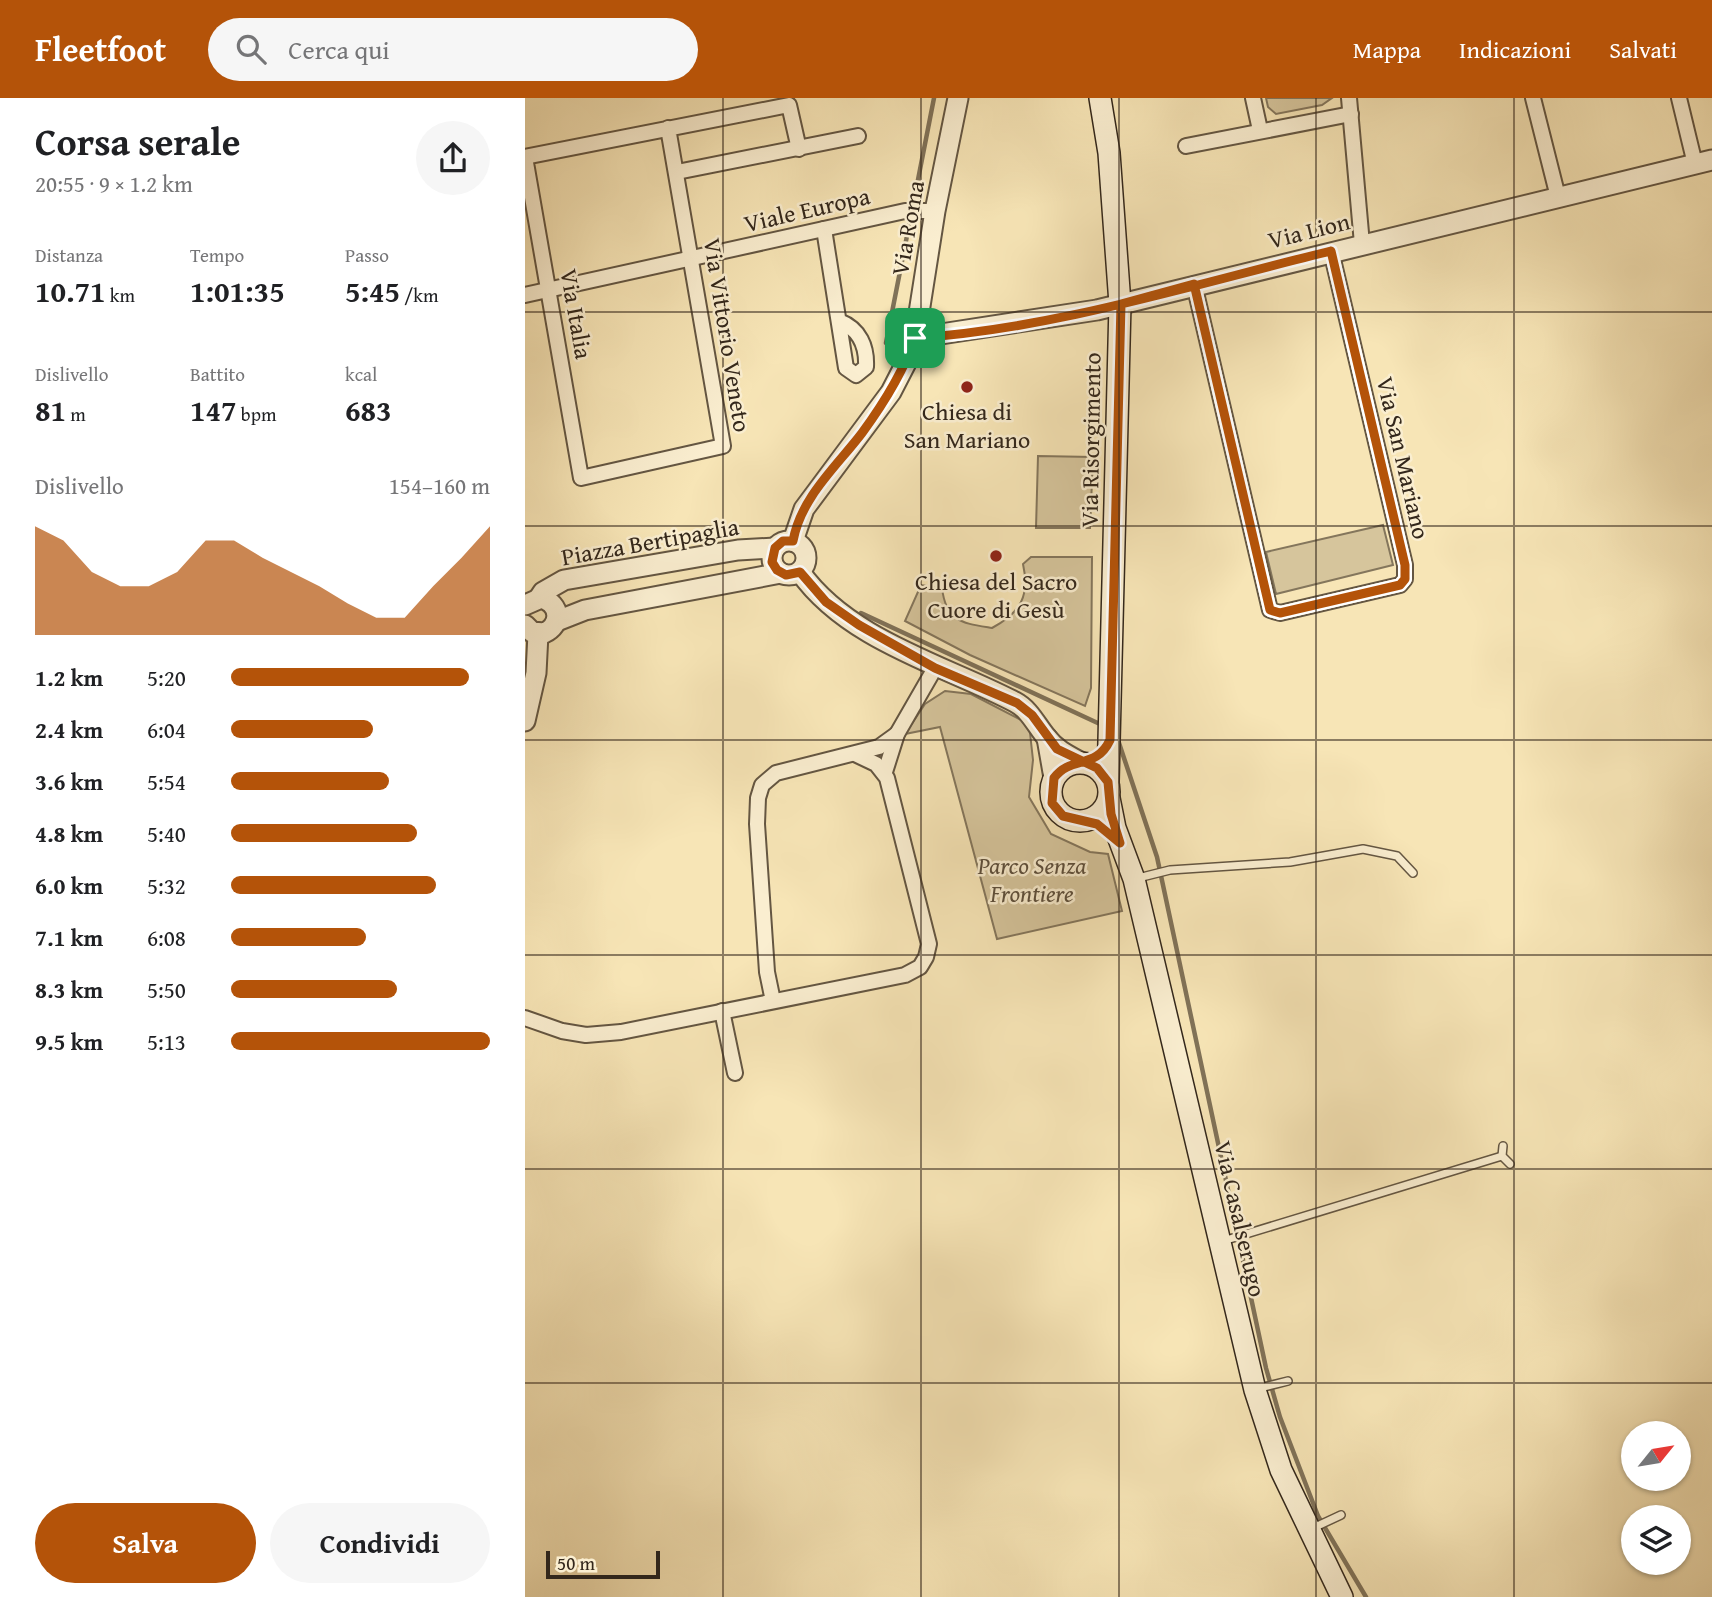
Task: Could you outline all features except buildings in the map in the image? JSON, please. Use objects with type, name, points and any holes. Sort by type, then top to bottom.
[{"type":"main road","name":"Via Risorgimento","points":[[1100,98],[1109,153],[1121,304],[1108,790],[1120,843]]},
{"type":"main road","points":[[1110,741],[1099,756],[1084,763],[1065,766],[1054,778],[1051,795],[1057,810],[1070,820],[1097,824],[1120,843]]},
{"type":"main road","points":[[1084,763],[1097,768],[1108,790],[1101,813],[1087,821]]},
{"type":"main road","name":"Via Casalserugo","points":[[1120,843],[1144,876],[1224,1241],[1281,1470],[1312,1529],[1342,1597]]},
{"type":"street","name":"Via Roma","points":[[784,544],[816,490],[891,392],[915,338],[929,210],[958,98]]},
{"type":"street","points":[[1253,98],[1260,130]]},
{"type":"street","points":[[1349,98],[1362,244]]},
{"type":"street","points":[[1534,98],[1558,197]]},
{"type":"street","points":[[1679,98],[1703,162]]},
{"type":"street","points":[[525,157],[789,105],[799,149]]},
{"type":"street","points":[[1186,146],[1351,114]]},
{"type":"street","name":"Via Vittorio Veneto","points":[[581,478],[723,446],[669,128]]},
{"type":"street","points":[[677,172],[859,136]]},
{"type":"street","name":"Via Italia","points":[[525,157],[581,478]]},
{"type":"street","name":"Via Lion","points":[[915,338],[1121,304],[1194,284],[1703,162]]},
{"type":"street","name":"Viale Europa","points":[[525,295],[905,211],[929,210]]},
{"type":"street","points":[[824,229],[839,321]]},
{"type":"street","name":"Via San Mariano","points":[[1194,284],[1270,610],[1280,613],[1400,585],[1405,579],[1405,565],[1331,251]]},
{"type":"street","points":[[525,721],[536,673],[532,630],[549,631],[557,621],[585,610],[790,573],[806,564],[806,554],[801,545],[784,544]]},
{"type":"street","name":"Piazza Bertipaglia","points":[[784,544],[772,562],[790,573]]},
{"type":"street","name":"Piazza Bertipaglia","points":[[531,598],[564,580],[784,544]]},
{"type":"street","points":[[790,573],[826,602],[935,668],[1017,703],[1032,715],[1057,749],[1084,763]]},
{"type":"street","name":"Piazza Bertipaglia","points":[[531,598],[552,604],[557,621]]},
{"type":"street","points":[[525,1018],[562,1031],[586,1035],[621,1032],[914,972],[926,957],[929,943],[885,772],[897,734],[935,668]]},
{"type":"street","points":[[773,1001],[767,972],[758,797],[762,785],[775,773],[879,747],[897,734]]},
{"type":"street","points":[[1047,738],[1054,778]]},
{"type":"street","points":[[855,754],[885,772]]},
{"type":"street","points":[[722,1011],[735,1073]]},
{"type":"lane","points":[[1144,876],[1170,870],[1290,862],[1363,849],[1397,856],[1413,873]]},
{"type":"lane","points":[[1502,1156],[1503,1146]]},
{"type":"lane","points":[[1224,1241],[1502,1156]]},
{"type":"lane","points":[[1502,1156],[1510,1164]]},
{"type":"lane","points":[[1261,1388],[1289,1381]]},
{"type":"lane","points":[[1312,1529],[1341,1515]]},
{"type":"green space","points":[[1266,98],[1332,98],[1322,105],[1276,114],[1268,107]]},
{"type":"green space","points":[[1038,456],[1093,457],[1090,528],[1036,528]]},
{"type":"green space","points":[[1383,525],[1393,565],[1276,594],[1266,552]]},
{"type":"green space","points":[[1031,557],[1092,557],[1091,688],[1085,706],[970,655],[905,621],[921,585],[942,588],[947,608],[957,619],[992,628],[1010,616],[1021,602],[1025,585],[1023,564]]},
{"type":"green space","name":"Parco Senza Frontiere","points":[[945,691],[971,694],[1029,724],[1033,760],[1029,797],[1051,834],[1090,852],[1108,854],[1122,911],[997,939],[940,727],[905,734],[925,704]]},
{"type":"waterway","points":[[886,343],[934,98]]},
{"type":"waterway","points":[[861,613],[1102,725]]},
{"type":"waterway","points":[[1118,740],[1157,857],[1266,1368],[1280,1417],[1318,1516],[1366,1597]]},
{"type":"place","name":"Chiesa di San Mariano","points":[[967,387]]},
{"type":"place","name":"Chiesa del Sacro Cuore di Gesù","points":[[996,556]]},
{"type":"route","points":[[915,338],[908,359],[891,392],[816,490],[804,509],[793,541],[783,541],[775,548],[772,562],[777,570],[786,575],[800,572],[826,602],[859,625],[935,668],[1017,703],[1032,715],[1057,749],[1082,763],[1097,768],[1108,782],[1111,814],[1120,843],[1097,824],[1070,820],[1052,803],[1051,786],[1054,778],[1065,766],[1073,763],[1082,763],[1086,763],[1099,756],[1110,740],[1121,304],[1194,284],[1270,610],[1280,613],[1400,585],[1405,579],[1405,565],[1331,251],[1194,284],[1171,290],[1141,297],[1097,310],[936,337],[915,338]]}]
